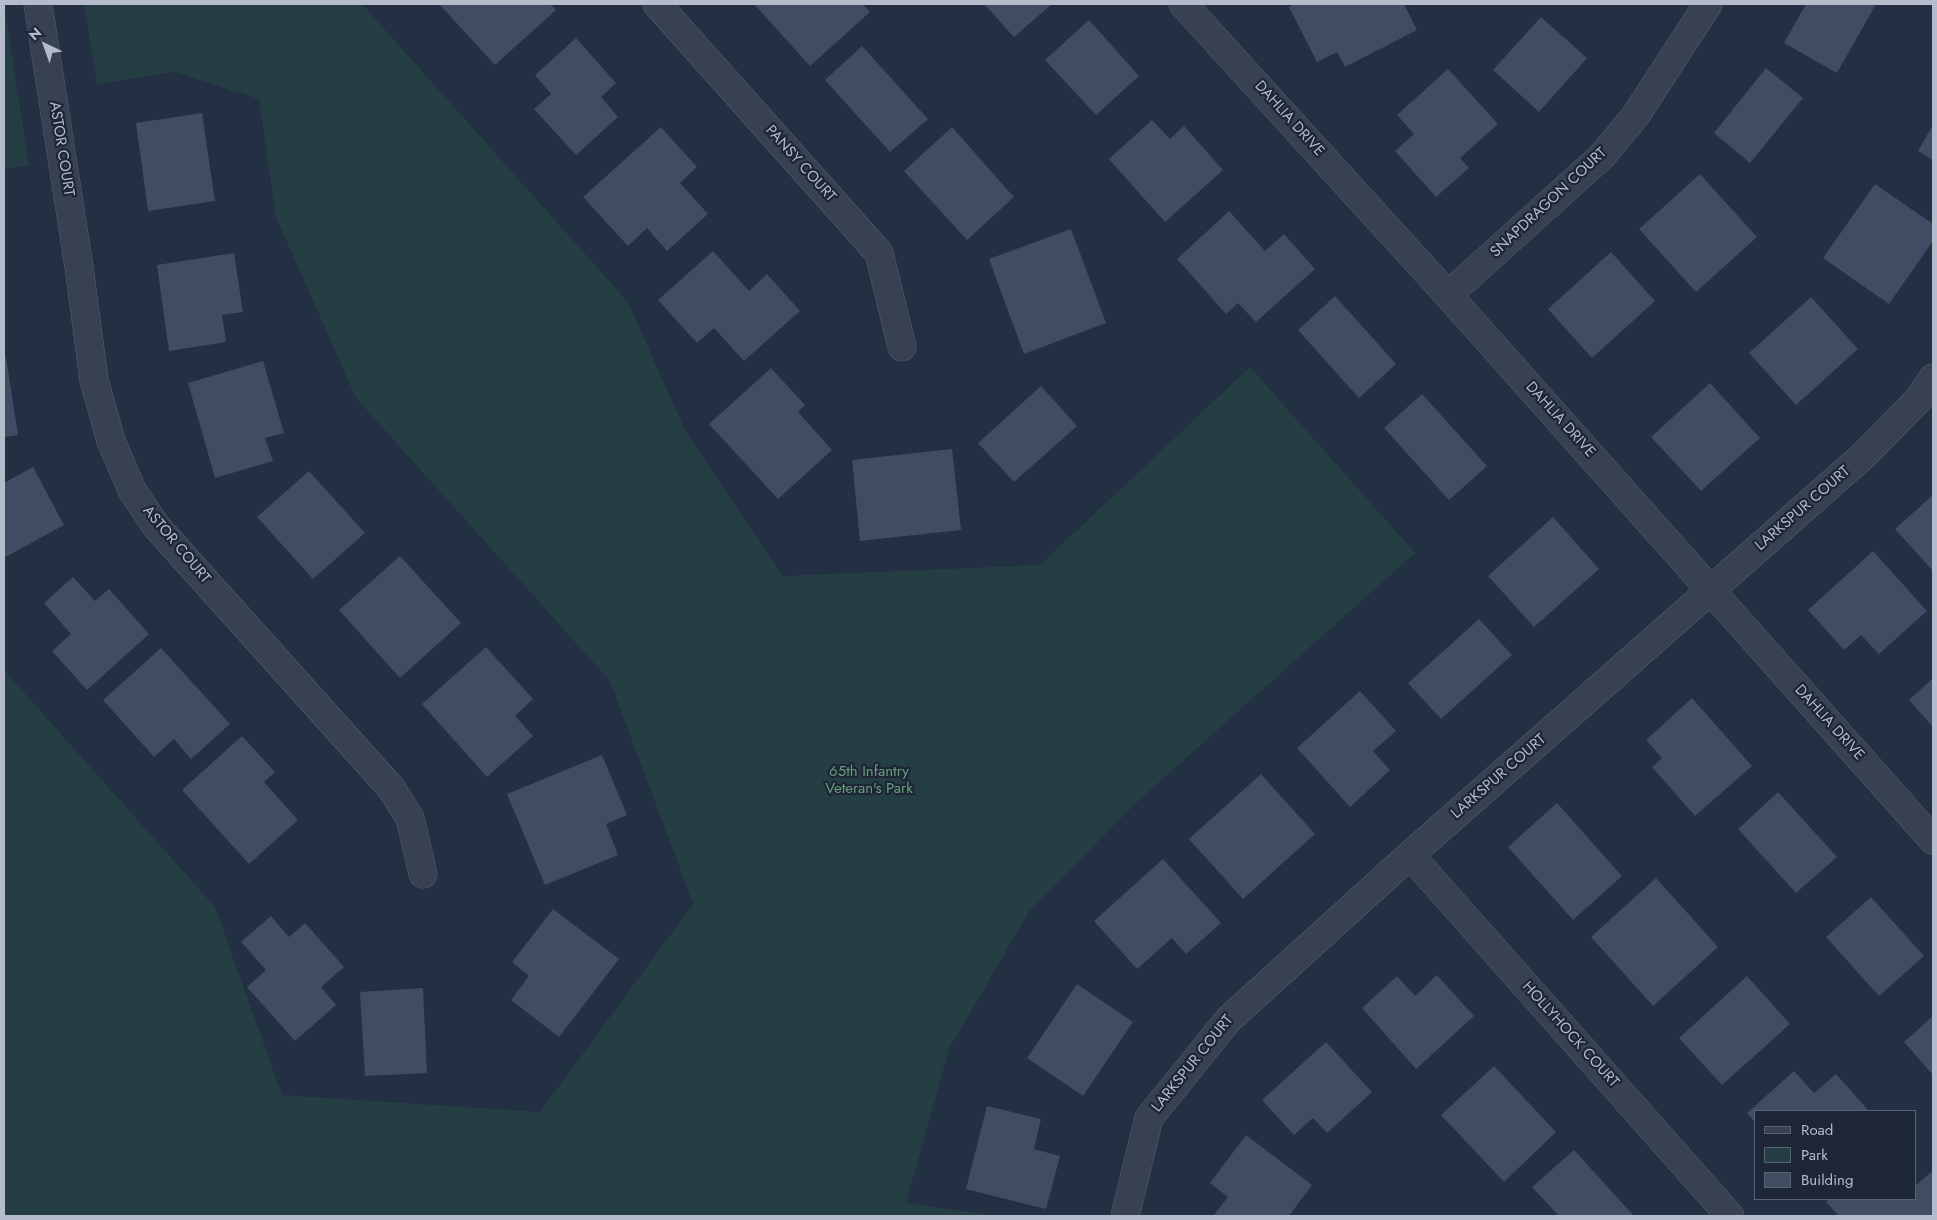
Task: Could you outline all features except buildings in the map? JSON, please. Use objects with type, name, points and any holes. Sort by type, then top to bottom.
[{"type":"street","name":"ASTOR COURT","points":[[38,4],[79,267],[94,380],[111,442],[132,490],[156,526],[391,788],[410,818],[423,874]]},
{"type":"street","name":"PANSY COURT","points":[[657,4],[879,252],[902,347]]},
{"type":"street","name":"DAHLIA DRIVE","points":[[1183,4],[1448,295],[1933,840]]},
{"type":"street","name":"SNAPDRAGON COURT","points":[[1448,295],[1602,156],[1636,115],[1708,4]]},
{"type":"street","name":"LARKSPUR COURT","points":[[1125,1216],[1149,1118],[1228,1020],[1410,855],[1864,455],[1918,400],[1933,378]]},
{"type":"street","name":"HOLLYHOCK COURT","points":[[1410,855],[1730,1216]]},
{"type":"green space","points":[[4,4],[29,165],[4,169]]},
{"type":"green space","name":"65th Infantry Veteran's Park","points":[[84,4],[362,4],[628,302],[684,428],[783,576],[1040,565],[1250,367],[1415,553],[1138,801],[1030,910],[949,1049],[906,1203],[998,1216],[4,1216],[4,670],[215,907],[282,1095],[540,1112],[693,904],[610,681],[356,398],[276,217],[259,99],[175,72],[97,84]]}]
